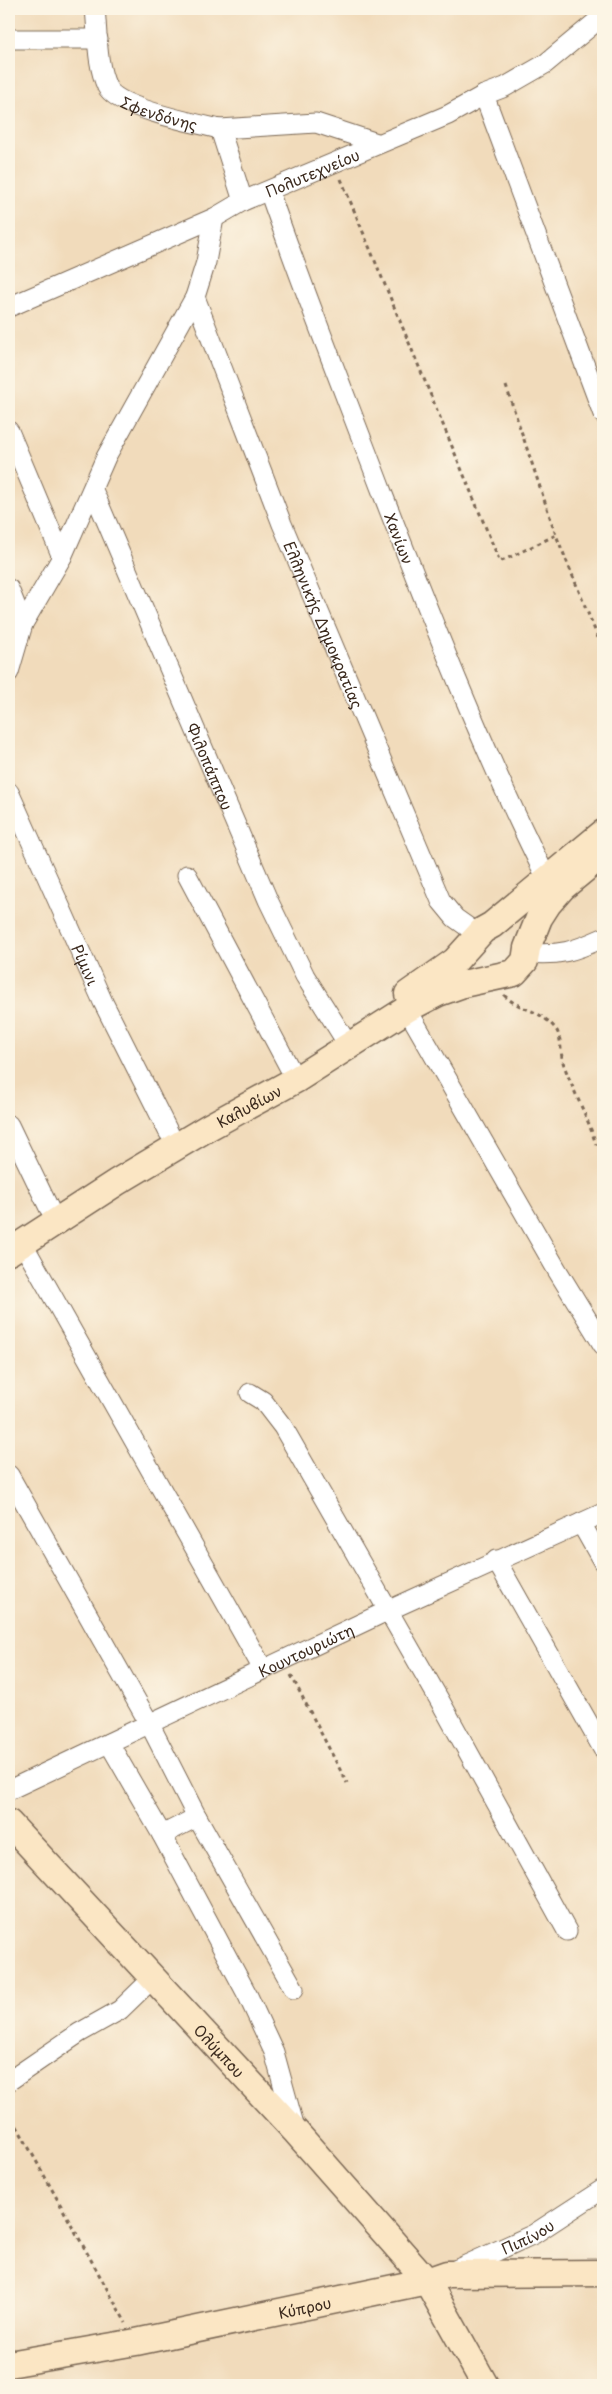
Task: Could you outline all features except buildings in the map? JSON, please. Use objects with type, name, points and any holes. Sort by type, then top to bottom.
[{"type":"main road","name":"Καλυβίων","points":[[13,1244],[49,1208],[169,1132],[290,1067],[415,990],[455,961],[483,933],[603,833]]},
{"type":"main road","name":"Καλυβίων","points":[[13,1244],[305,1074],[407,1010],[438,993],[463,984],[502,976],[521,968],[539,918],[548,904],[563,887],[603,854]]},
{"type":"main road","points":[[502,976],[490,974],[478,963],[475,955],[483,933],[500,923],[516,928],[522,934],[527,951]]},
{"type":"main road","name":"Ολύμπου","points":[[9,1823],[296,2132],[437,2277],[485,2385]]},
{"type":"main road","name":"Κύπρου","points":[[9,2364],[136,2342],[437,2277],[603,2274]]},
{"type":"street","name":"Σφενδόνης","points":[[95,9],[98,57],[108,90],[125,101],[169,118],[220,128]]},
{"type":"street","name":"Πολυτεχνείου","points":[[9,307],[214,218],[243,200],[335,164],[378,143],[448,115],[484,95],[505,87],[545,64],[603,16]]},
{"type":"street","points":[[9,39],[98,39]]},
{"type":"street","points":[[484,95],[603,414]]},
{"type":"street","points":[[243,200],[220,128],[316,123],[378,143]]},
{"type":"street","name":"Χανίων","points":[[269,190],[306,296],[422,594],[511,806],[547,879]]},
{"type":"street","points":[[9,672],[24,624],[62,556],[93,490],[106,457],[195,298],[206,262],[214,218]]},
{"type":"street","name":"Ελληνικής Δημοκρατίας","points":[[195,298],[282,524],[441,901],[456,918],[483,933]]},
{"type":"street","points":[[9,431],[62,556]]},
{"type":"street","name":"Φιλοπάππου","points":[[93,490],[268,900],[305,976],[342,1035]]},
{"type":"street","points":[[9,589],[24,624]]},
{"type":"street","name":"Ρίμινι","points":[[9,792],[103,1002],[169,1132]]},
{"type":"street","points":[[187,875],[290,1067]]},
{"type":"street","points":[[527,951],[544,955],[572,952],[603,938]]},
{"type":"street","points":[[407,1010],[557,1270],[603,1345]]},
{"type":"street","points":[[9,1125],[49,1208]]},
{"type":"street","points":[[13,1244],[264,1669]]},
{"type":"street","points":[[250,1393],[262,1401],[283,1427],[440,1701],[567,1930]]},
{"type":"street","points":[[9,1475],[149,1723],[197,1817],[294,1989]]},
{"type":"street","name":"Κουντουριώτη","points":[[9,1790],[496,1560],[603,1513]]},
{"type":"street","points":[[580,1523],[603,1562]]},
{"type":"street","points":[[496,1560],[603,1749]]},
{"type":"street","points":[[108,1743],[162,1835],[243,1987],[274,2052],[296,2132]]},
{"type":"street","points":[[162,1835],[197,1817]]},
{"type":"street","points":[[9,2081],[79,2033],[120,2010],[153,1978]]},
{"type":"street","name":"Πιπίνου","points":[[437,2277],[534,2234],[603,2189]]},
{"type":"path","points":[[335,164],[500,562],[556,535]]},
{"type":"path","points":[[506,386],[556,535],[603,650]]},
{"type":"path","points":[[502,976],[502,994],[509,1001],[543,1016],[557,1030],[563,1062],[590,1125],[596,1145]]},
{"type":"path","points":[[283,1660],[347,1784]]},
{"type":"path","points":[[9,2112],[136,2342]]}]
